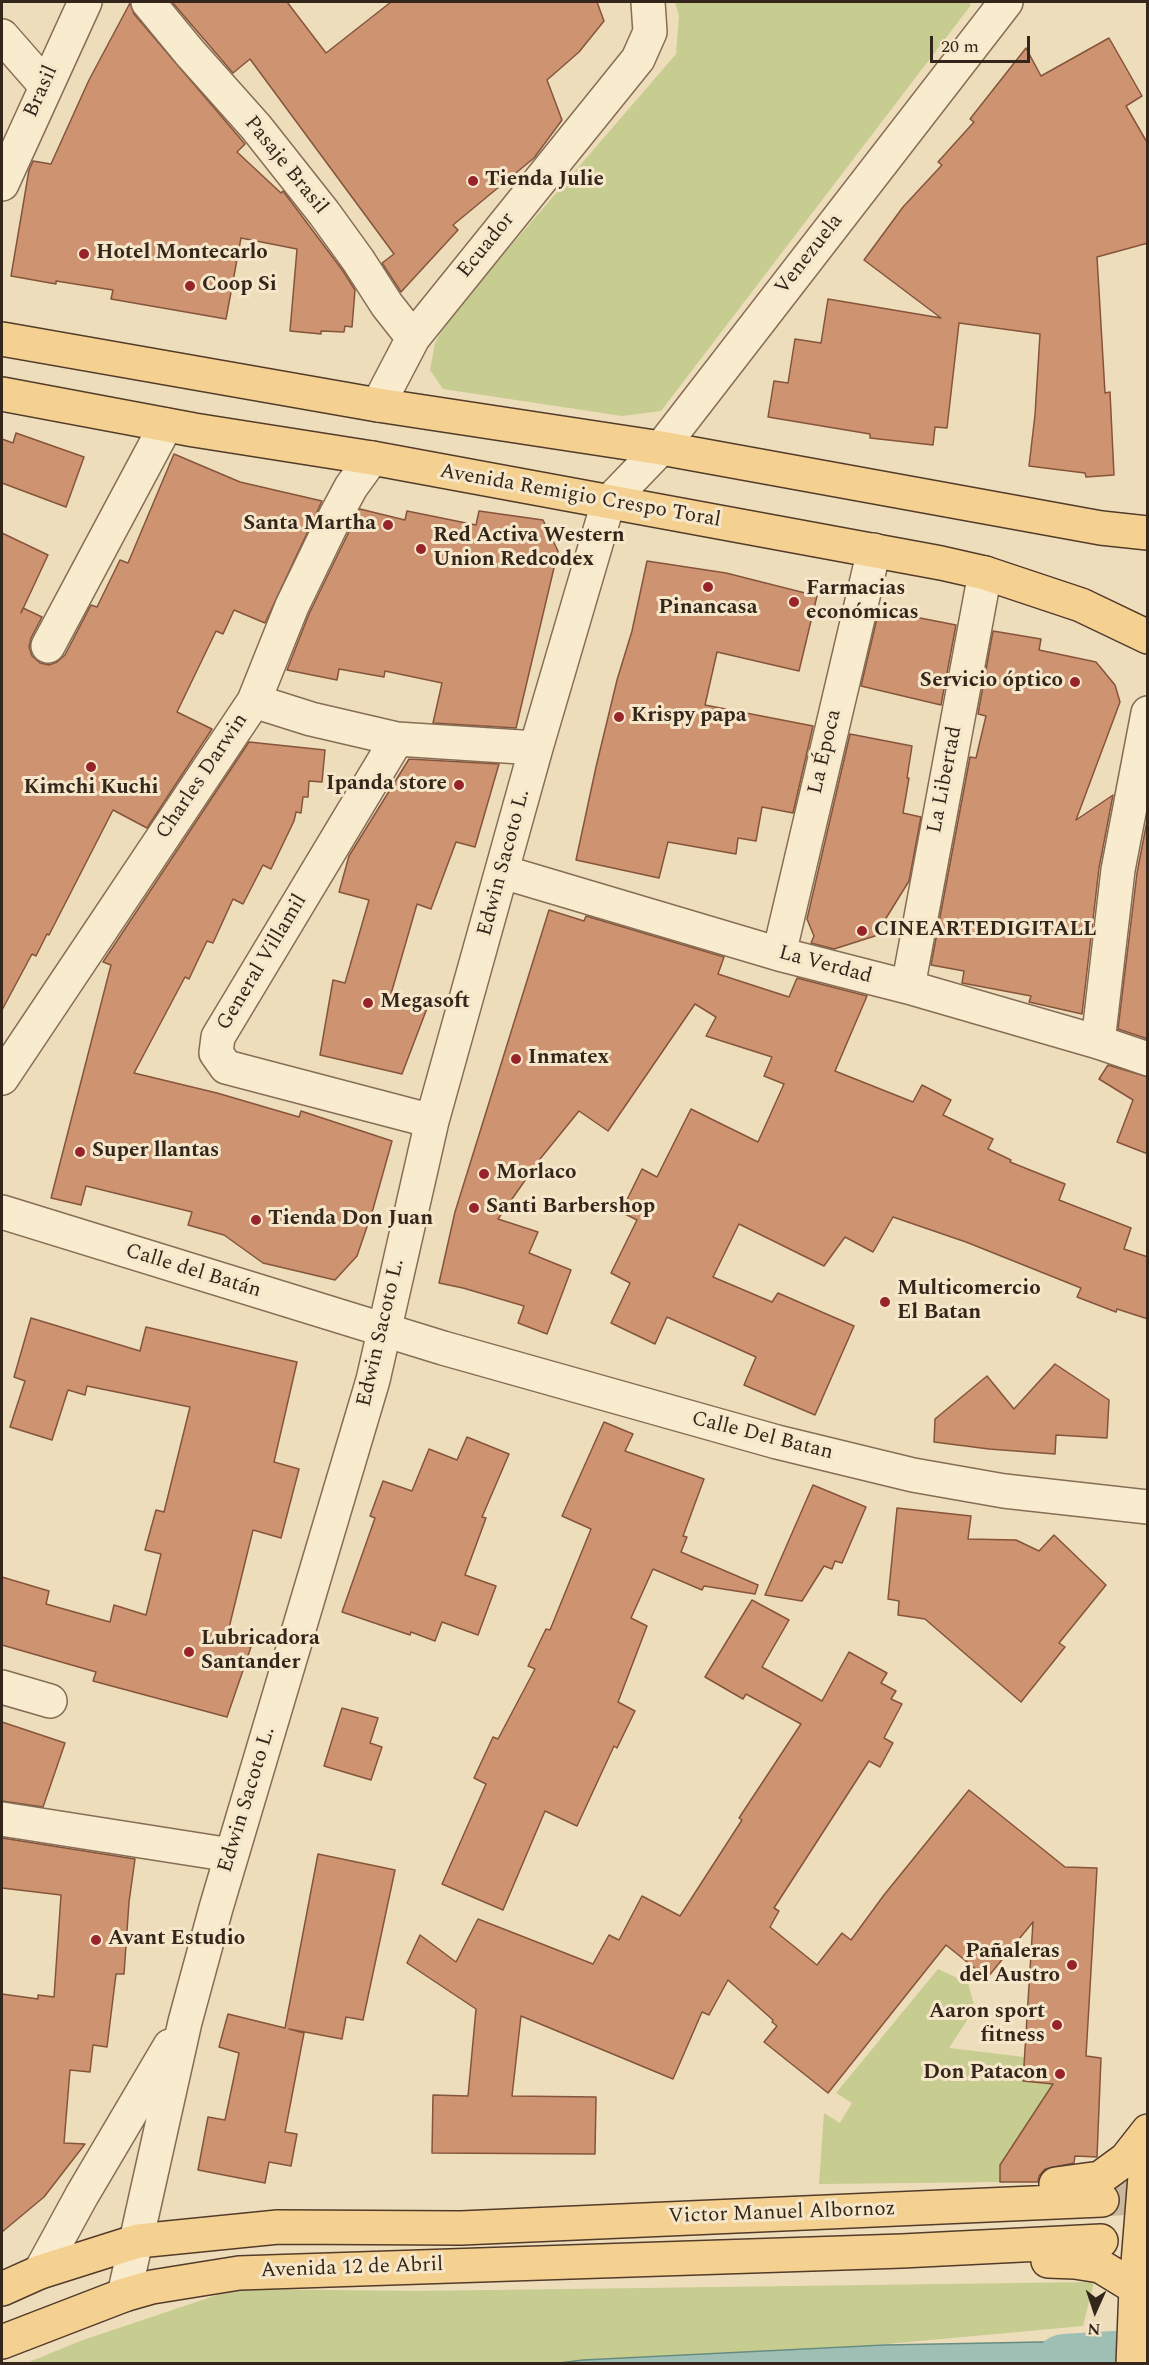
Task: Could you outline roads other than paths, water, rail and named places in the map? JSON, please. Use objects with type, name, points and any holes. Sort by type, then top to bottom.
[{"type":"main road","points":[[2,339],[378,405],[661,448],[1101,528],[1148,533]]},
{"type":"main road","name":"Avenida Remigio Crespo Toral","points":[[2,394],[166,425],[372,458],[874,550],[985,573],[1081,605],[1148,637]]},
{"type":"main road","points":[[461,2228],[605,2204],[1071,2183],[1100,2178],[1126,2159],[1148,2131]]},
{"type":"main road","points":[[1133,2364],[1148,2139]]},
{"type":"main road","name":"Victor Manuel Albornoz","points":[[461,2228],[1102,2200]]},
{"type":"main road","name":"Avenida 12 de Abril","points":[[2,2289],[40,2272],[138,2241],[278,2227],[461,2228]]},
{"type":"main road","name":"Victor Manuel Albornoz","points":[[714,2256],[1101,2241]]},
{"type":"main road","points":[[714,2256],[845,2265],[989,2259],[1075,2262],[1100,2266],[1136,2292]]},
{"type":"main road","name":"Avenida 12 de Abril","points":[[2,2342],[124,2295],[152,2287],[239,2273],[714,2256]]},
{"type":"street","name":"Brasil","points":[[2,184],[85,2]]},
{"type":"street","name":"Pasaje Brasil","points":[[148,2],[256,127],[324,213],[413,338]]},
{"type":"street","name":"Ecuador","points":[[378,405],[413,338],[638,59],[650,32],[648,2]]},
{"type":"street","name":"Venezuela","points":[[608,503],[661,448],[1003,3]]},
{"type":"street","points":[[2,36],[45,86]]},
{"type":"street","points":[[48,646],[166,425]]},
{"type":"street","name":"Charles Darwin","points":[[2,1078],[254,701],[292,606],[336,515],[351,486],[372,458]]},
{"type":"street","name":"Edwin Sacoto L.","points":[[124,2295],[138,2241],[185,2022],[231,1855],[370,1391],[432,1121],[536,748],[608,503]]},
{"type":"street","name":"La Época","points":[[779,954],[874,550]]},
{"type":"street","name":"La Libertad","points":[[908,987],[985,573]]},
{"type":"street","points":[[254,701],[310,719],[397,739],[536,748]]},
{"type":"street","points":[[1098,1042],[1118,870],[1148,713]]},
{"type":"street","name":"General Villamil","points":[[397,739],[218,1037],[216,1053],[226,1067],[432,1121]]},
{"type":"street","name":"La Verdad","points":[[503,872],[779,954],[908,987],[1098,1042],[1148,1059]]},
{"type":"street","name":"Calle del Batán","points":[[2,1212],[386,1329]]},
{"type":"street","name":"Calle Del Batan","points":[[386,1329],[689,1419],[902,1472],[1004,1491],[1148,1508]]},
{"type":"street","points":[[2,1687],[50,1701]]},
{"type":"street","points":[[2,1819],[231,1855]]},
{"type":"street","name":"Edwin Sacoto L.","points":[[40,2272],[185,2022]]},
{"type":"water","points":[[1093,2341],[1090,2364],[559,2363],[885,2345]]},
{"type":"waterway","points":[[1064,2364],[1148,2359]]},
{"type":"tunnel","points":[[1102,2200],[1148,2197]]},
{"type":"place","name":"Tienda Julie","points":[[473,181]]},
{"type":"place","name":"Hotel Montecarlo","points":[[84,254]]},
{"type":"place","name":"Coop Si","points":[[190,286]]},
{"type":"place","name":"Santa Martha","points":[[388,525]]},
{"type":"place","name":"Red Activa Western Union Redcodex","points":[[421,549]]},
{"type":"place","name":"Pinancasa","points":[[708,587]]},
{"type":"place","name":"Farmacias económicas","points":[[794,602]]},
{"type":"place","name":"Servicio óptico","points":[[1075,682]]},
{"type":"place","name":"Krispy papa","points":[[619,717]]},
{"type":"place","name":"Kimchi Kuchi","points":[[91,767]]},
{"type":"place","name":"Ipanda store","points":[[459,785]]},
{"type":"place","name":"CINEARTEDIGITALL","points":[[862,931]]},
{"type":"place","name":"Megasoft","points":[[368,1003]]},
{"type":"place","name":"Inmatex","points":[[516,1059]]},
{"type":"place","name":"Super llantas","points":[[80,1152]]},
{"type":"place","name":"Morlaco","points":[[484,1174]]},
{"type":"place","name":"Santi Barbershop","points":[[474,1208]]},
{"type":"place","name":"Tienda Don Juan","points":[[256,1220]]},
{"type":"place","name":"Multicomercio El Batan","points":[[885,1302]]},
{"type":"place","name":"Lubricadora Santander","points":[[189,1652]]},
{"type":"place","name":"Avant Estudio","points":[[96,1940]]},
{"type":"place","name":"Pañaleras del Austro","points":[[1072,1965]]},
{"type":"place","name":"Aaron sport fitness","points":[[1057,2025]]},
{"type":"place","name":"Don Patacon","points":[[1060,2074]]}]
